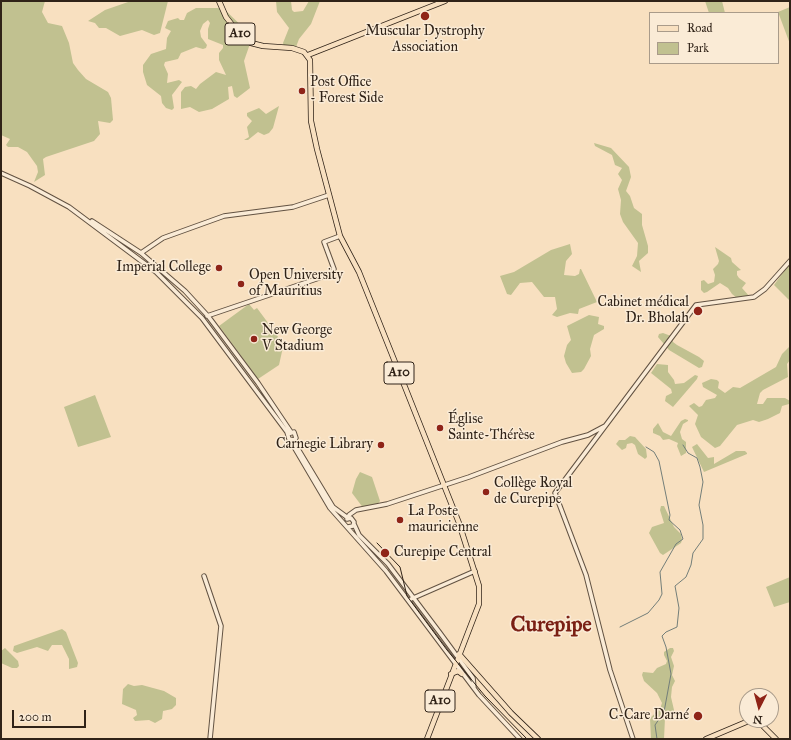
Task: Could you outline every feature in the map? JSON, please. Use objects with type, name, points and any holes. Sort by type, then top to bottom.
[{"type":"main road","name":"A10","points":[[219,1],[226,17],[251,43],[263,46],[292,48],[306,54],[311,63],[311,121],[340,236],[354,261],[459,523],[475,571],[480,591],[480,599],[427,739]]},
{"type":"main road","points":[[306,54],[445,1]]},
{"type":"main road","points":[[458,656],[506,708],[538,739]]},
{"type":"main road","points":[[451,674],[456,671],[462,674]]},
{"type":"main road","points":[[706,739],[739,725]]},
{"type":"main road","points":[[765,728],[776,739]]},
{"type":"street","points":[[1,173],[30,186],[110,231],[141,253],[184,290],[208,316],[258,383],[290,433],[290,440],[328,505],[386,571],[474,689],[520,739]]},
{"type":"street","points":[[137,256],[163,238],[224,216],[293,207],[329,195]]},
{"type":"street","points":[[76,212],[137,256],[183,297],[202,318],[290,433],[296,434],[295,439],[298,449],[333,507],[350,518],[359,534],[388,564],[412,598],[458,656],[473,678],[474,689]]},
{"type":"street","points":[[202,318],[331,274],[334,268],[324,242],[340,236]]},
{"type":"street","points":[[633,739],[610,670],[587,579],[555,493],[696,305],[754,297],[765,289],[790,261]]},
{"type":"street","points":[[345,523],[353,512],[387,504],[443,486],[562,442],[593,433],[608,424]]},
{"type":"street","points":[[593,433],[596,440]]},
{"type":"street","points":[[290,440],[295,439]]},
{"type":"street","points":[[348,527],[352,527],[354,524]]},
{"type":"street","points":[[407,601],[475,571]]},
{"type":"street","points":[[204,576],[221,626],[210,739]]},
{"type":"green space","points":[[1,1],[45,1],[42,12],[48,23],[62,26],[69,43],[73,63],[86,79],[108,92],[111,98],[113,120],[110,123],[98,121],[100,134],[94,141],[43,159],[45,175],[34,182],[38,172],[37,166],[27,152],[18,147],[8,147],[6,145],[10,139],[1,135]]},
{"type":"green space","points":[[131,1],[168,1],[160,33],[154,35],[142,30],[120,36],[106,28],[99,28],[95,23],[88,21],[105,10]]},
{"type":"green space","points":[[276,1],[291,1],[292,10],[294,12],[303,11],[309,1],[320,1],[311,24],[299,39],[296,47],[284,47],[283,43],[289,28],[277,12]]},
{"type":"green space","points":[[705,1],[722,1],[725,12],[709,12]]},
{"type":"green space","points":[[790,7],[790,44],[779,12]]},
{"type":"green space","points":[[196,8],[219,8],[225,10],[251,35],[252,38],[244,61],[250,88],[237,98],[234,96],[232,86],[228,87],[229,99],[212,109],[199,112],[190,107],[181,109],[181,92],[185,87],[191,86],[196,89],[200,84],[216,72],[226,75],[219,60],[219,53],[223,48],[223,45],[208,39],[208,29],[210,23],[208,20],[203,24],[200,31],[201,37],[207,45],[206,48],[203,49],[196,47],[181,53],[178,59],[165,62],[164,65],[168,74],[167,83],[179,80],[182,82],[172,95],[174,108],[172,110],[166,108],[162,103],[161,96],[147,85],[143,72],[143,65],[151,54],[166,49],[167,38],[171,31],[165,28],[168,21],[178,18],[180,20],[184,20],[187,13]]},
{"type":"green space","points":[[279,106],[273,128],[269,133],[264,135],[258,132],[248,140],[244,140],[249,137],[247,127],[252,121],[247,116],[247,113],[259,108],[266,114]]},
{"type":"green space","points":[[594,143],[611,148],[629,167],[631,177],[626,191],[630,196],[634,208],[642,214],[642,225],[648,246],[648,253],[639,261],[641,272],[632,266],[637,256],[638,243],[623,222],[620,214],[621,200],[618,189],[622,180],[618,174],[622,168],[615,165],[612,155],[595,146]]},
{"type":"green space","points":[[570,244],[572,254],[566,261],[564,275],[575,276],[579,274],[581,269],[597,302],[579,309],[578,314],[570,313],[557,317],[552,315],[557,309],[555,297],[544,297],[532,282],[520,283],[511,295],[507,294],[500,276],[514,272],[551,250]]},
{"type":"green space","points":[[715,247],[731,258],[732,262],[741,270],[737,271],[737,275],[746,283],[742,288],[750,297],[737,298],[728,288],[720,283],[707,292],[704,293],[701,290],[701,281],[704,280],[708,284],[714,282],[715,275],[713,269],[719,261]]},
{"type":"green space","points":[[790,263],[790,301],[774,285]]},
{"type":"green space","name":"New George V Stadium","points":[[249,304],[254,310],[257,308],[277,335],[283,347],[279,365],[258,379],[219,326]]},
{"type":"green space","points":[[589,315],[599,317],[598,324],[604,326],[604,329],[594,335],[590,349],[591,356],[584,369],[581,372],[572,373],[564,356],[567,345],[571,340],[567,326]]},
{"type":"green space","points":[[663,333],[671,336],[673,342],[704,361],[702,367],[699,368],[669,350],[658,337],[659,334]]},
{"type":"green space","points":[[790,346],[790,360],[787,364],[788,377],[763,390],[760,393],[757,404],[763,404],[767,398],[785,398],[790,401],[789,404],[782,406],[780,413],[768,419],[759,422],[753,420],[737,425],[720,446],[715,448],[701,437],[695,424],[698,415],[689,406],[694,403],[699,407],[702,406],[706,400],[715,398],[717,395],[703,387],[702,383],[711,379],[717,380],[719,382],[718,388],[725,393],[733,387],[740,388],[776,367],[782,354]]},
{"type":"green space","points":[[657,364],[668,365],[668,372],[675,384],[684,383],[695,375],[698,376],[673,407],[665,401],[666,396],[672,393],[671,389],[651,373]]},
{"type":"green space","points":[[95,395],[111,437],[78,447],[64,407]]},
{"type":"green space","points":[[685,419],[688,421],[683,424],[680,432],[682,439],[686,442],[686,453],[681,456],[677,446],[678,443],[669,439],[663,440],[660,436],[653,433],[653,429],[658,423],[663,432],[671,436],[681,421]]},
{"type":"green space","points":[[630,436],[635,437],[646,449],[647,457],[645,459],[638,454],[635,445],[632,443],[627,444],[626,448],[622,450],[616,444],[619,440],[625,440]]},
{"type":"green space","points":[[697,444],[708,458],[714,457],[714,464],[736,451],[745,451],[747,454],[704,472],[692,447]]},
{"type":"green space","points":[[360,472],[372,477],[380,501],[377,505],[364,509],[352,493],[356,479]]},
{"type":"green space","points":[[661,506],[664,506],[674,527],[681,534],[682,540],[681,543],[663,555],[660,553],[649,533],[652,527],[664,523],[660,510]]},
{"type":"green space","points":[[790,577],[790,602],[774,607],[766,587]]},
{"type":"green space","points":[[62,629],[66,632],[78,663],[77,667],[69,669],[69,659],[62,645],[52,645],[48,651],[37,647],[17,653],[13,651],[14,646]]},
{"type":"green space","points":[[5,648],[18,661],[19,666],[17,668],[12,668],[1,663],[1,651]]},
{"type":"green space","points":[[670,648],[673,648],[674,651],[671,657],[674,666],[672,675],[675,681],[672,687],[671,697],[674,710],[671,716],[665,718],[664,739],[651,739],[650,718],[660,709],[662,703],[657,693],[644,681],[642,675],[643,672],[653,673],[657,668],[666,664],[667,661],[664,652]]},
{"type":"green space","points":[[128,684],[134,686],[142,685],[164,691],[176,698],[176,705],[172,709],[163,711],[162,719],[155,723],[149,720],[135,721],[133,718],[137,715],[136,710],[122,704],[123,689]]},
{"type":"waterway","points":[[657,739],[655,725],[664,712],[671,674],[666,647],[662,636],[666,632],[677,627],[679,608],[675,586],[686,577],[691,565],[693,553],[703,539],[703,525],[699,505],[703,482],[700,467],[697,458],[688,453],[683,445]]},
{"type":"waterway","points":[[620,627],[648,613],[659,600],[662,594],[660,572],[676,544],[683,539],[680,530],[669,520],[670,515],[659,461],[654,452],[646,447]]},
{"type":"tram line","points":[[377,543],[400,567],[407,596],[447,650],[485,696],[527,739]]},
{"type":"place","name":"Muscular Dystrophy Association","points":[[425,16]]},
{"type":"place","name":"Post Office - Forest Side","points":[[302,91]]},
{"type":"place","name":"Imperial College","points":[[219,268]]},
{"type":"place","name":"Open University of Mauritius","points":[[241,284]]},
{"type":"place","name":"Cabinet médical Dr. Bholah","points":[[698,311]]},
{"type":"place","name":"New George V Stadium","points":[[254,339]]},
{"type":"place","name":"Église Sainte-Thérèse","points":[[440,428]]},
{"type":"place","name":"Carnegie Library","points":[[381,445]]},
{"type":"place","name":"Collège Royal de Curepipe","points":[[486,492]]},
{"type":"place","name":"La Poste mauricienne","points":[[400,520]]},
{"type":"place","name":"Curepipe Central","points":[[385,553]]},
{"type":"place","name":"C-Care Darné","points":[[698,716]]},
{"type":"district","name":"Curepipe","points":[[551,626]]}]
